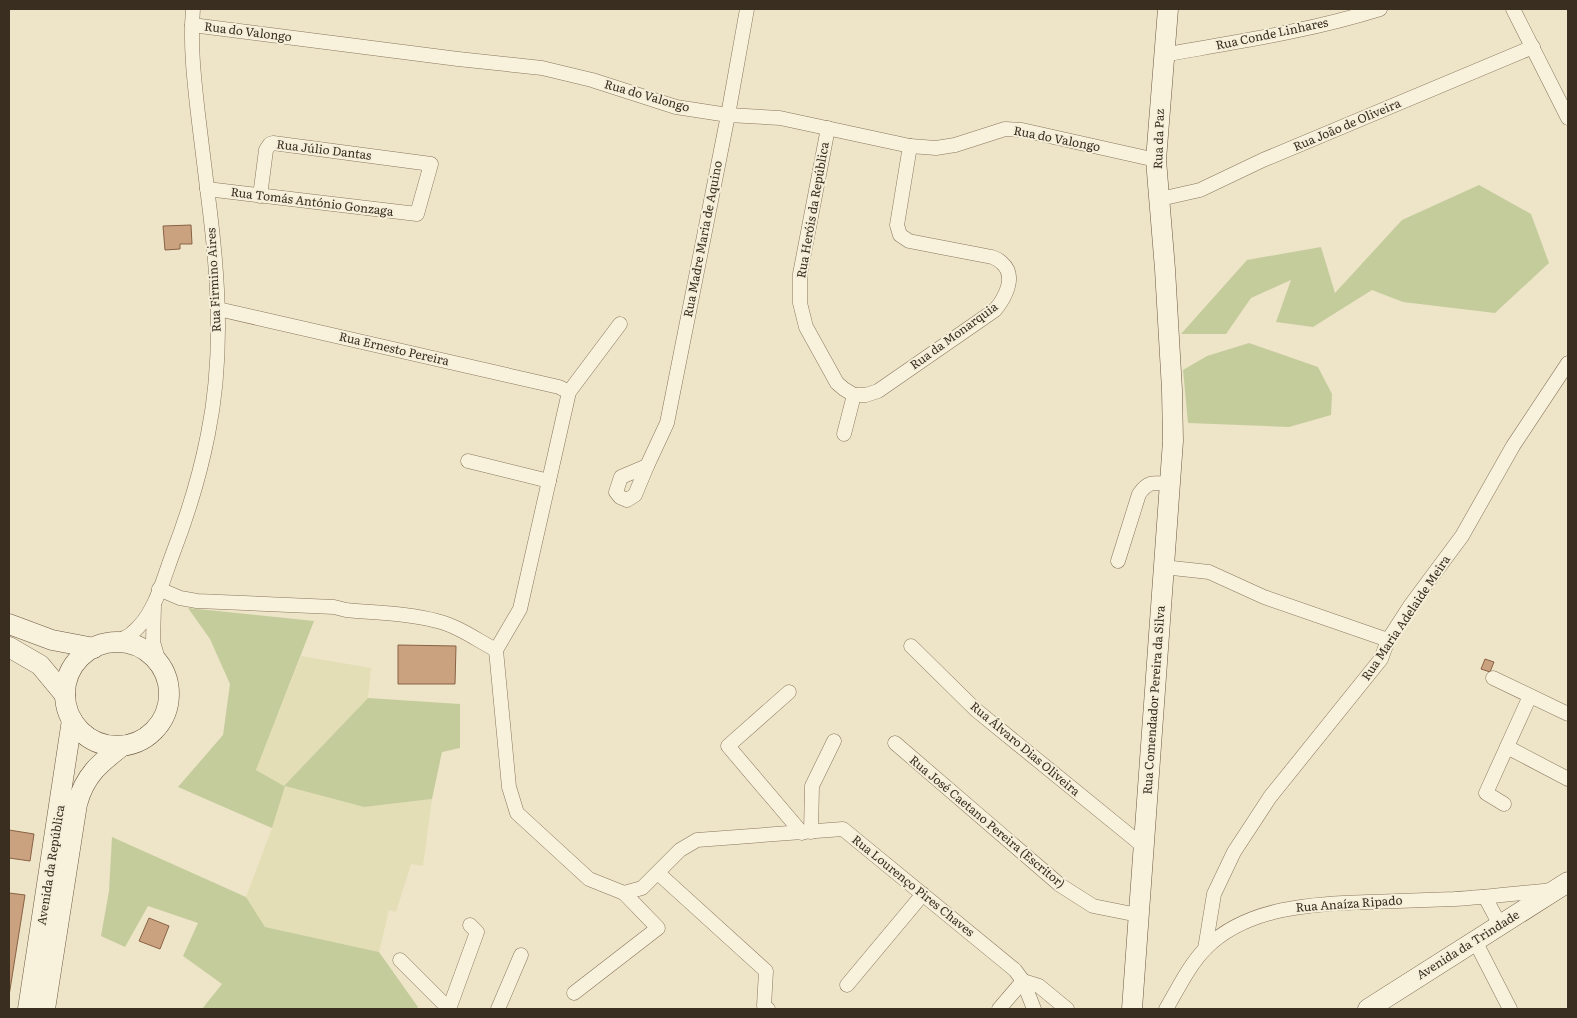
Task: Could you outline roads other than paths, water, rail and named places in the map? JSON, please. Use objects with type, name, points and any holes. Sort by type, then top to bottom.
[{"type":"main road","name":"Rua da Paz","points":[[1168,9],[1156,160],[1166,269],[1172,390]]},
{"type":"main road","name":"Rua Comendador Pereira da Silva","points":[[1132,1009],[1173,441],[1172,390]]},
{"type":"main road","points":[[9,624],[52,640],[94,648]]},
{"type":"main road","points":[[116,642],[132,644],[147,651],[158,662],[166,676],[170,692],[168,708],[162,722],[151,734],[137,742],[122,746],[107,745],[93,740],[81,732],[72,720],[67,708],[65,695],[67,680],[72,667],[82,656],[94,648],[116,642]]},
{"type":"main road","points":[[9,647],[40,665],[65,695]]},
{"type":"main road","name":"Avenida da República","points":[[28,1009],[72,720]]},
{"type":"main road","name":"Avenida da República","points":[[45,1009],[80,793],[88,777],[99,764],[122,746]]},
{"type":"main road","name":"Avenida da Trindade","points":[[1377,1007],[1475,941],[1562,886]]},
{"type":"street","name":"Rua Firmino Aires","points":[[156,596],[188,513],[209,433],[217,364],[218,309],[216,268],[192,62],[193,9]]},
{"type":"street","name":"Rua Madre Maria de Aquino","points":[[647,466],[667,423],[747,9]]},
{"type":"street","name":"Rua Conde Linhares","points":[[1163,55],[1274,35],[1359,16],[1380,9]]},
{"type":"street","points":[[1513,9],[1568,118]]},
{"type":"street","name":"Rua do Valongo","points":[[192,25],[542,68],[592,80],[676,108],[728,115],[780,118],[910,146],[936,148],[955,145],[1005,129],[1022,130],[1156,160]]},
{"type":"street","name":"Rua João de Oliveira","points":[[1160,199],[1200,190],[1263,160],[1533,47]]},
{"type":"street","name":"Rua Heróis da República","points":[[828,128],[800,274],[800,303],[806,327],[837,383],[854,396]]},
{"type":"street","name":"Rua Júlio Dantas","points":[[260,196],[266,150],[273,143],[431,164],[417,214]]},
{"type":"street","name":"Rua da Monarquia","points":[[854,396],[878,391],[994,310],[1004,298],[1008,287],[1008,275],[1003,264],[992,256],[909,240],[900,235],[897,225],[910,146]]},
{"type":"street","name":"Rua Tomás António Gonzaga","points":[[207,189],[417,214]]},
{"type":"street","name":"Rua Ernesto Pereira","points":[[218,309],[559,387],[569,392]]},
{"type":"street","points":[[574,993],[658,928],[624,893],[589,879],[517,813],[509,787],[496,650],[520,609],[569,392],[620,324]]},
{"type":"street","name":"Rua Maria Adelaide Meira","points":[[1206,949],[1214,894],[1234,852],[1270,797],[1381,659],[1388,640],[1410,606],[1462,536],[1513,446],[1568,363]]},
{"type":"street","points":[[844,434],[854,396]]},
{"type":"street","points":[[468,461],[549,481]]},
{"type":"street","points":[[1118,561],[1139,494],[1144,487],[1152,482],[1170,484]]},
{"type":"street","points":[[1163,567],[1209,572],[1264,597],[1388,640]]},
{"type":"street","points":[[116,642],[131,635],[141,625],[156,596]]},
{"type":"street","points":[[156,596],[197,601],[334,607],[421,618],[438,621],[455,628],[496,650]]},
{"type":"street","points":[[156,596],[153,642],[158,662]]},
{"type":"street","name":"Rua Álvaro Dias Oliveira","points":[[911,646],[976,710],[1143,846]]},
{"type":"street","points":[[1493,678],[1568,714]]},
{"type":"street","points":[[790,692],[728,746],[806,832]]},
{"type":"street","points":[[1504,804],[1486,793],[1530,696]]},
{"type":"street","points":[[806,832],[812,786],[834,741]]},
{"type":"street","name":"Rua José Caetano Pereira (Escritor)","points":[[895,743],[1060,885],[1094,906],[1138,915]]},
{"type":"street","points":[[1507,746],[1568,779]]},
{"type":"street","name":"Rua Lourenço Pires Chaves","points":[[658,873],[680,850],[697,840],[843,829],[1015,970],[1024,981],[1034,1009]]},
{"type":"street","points":[[624,893],[642,888],[658,873],[766,972],[764,1006],[768,1009]]},
{"type":"street","name":"Rua Anaíza Ripado","points":[[1166,1009],[1187,973],[1206,949],[1224,934],[1253,918],[1286,908],[1334,903],[1485,897],[1562,886]]},
{"type":"street","points":[[847,985],[923,894]]},
{"type":"street","points":[[1485,897],[1500,925]]},
{"type":"street","points":[[400,960],[449,1009],[477,932],[470,925]]},
{"type":"street","points":[[1475,941],[1510,1009]]},
{"type":"street","points":[[498,1009],[521,954]]},
{"type":"street","points":[[999,1009],[1024,981],[1039,986],[1067,1009]]}]
